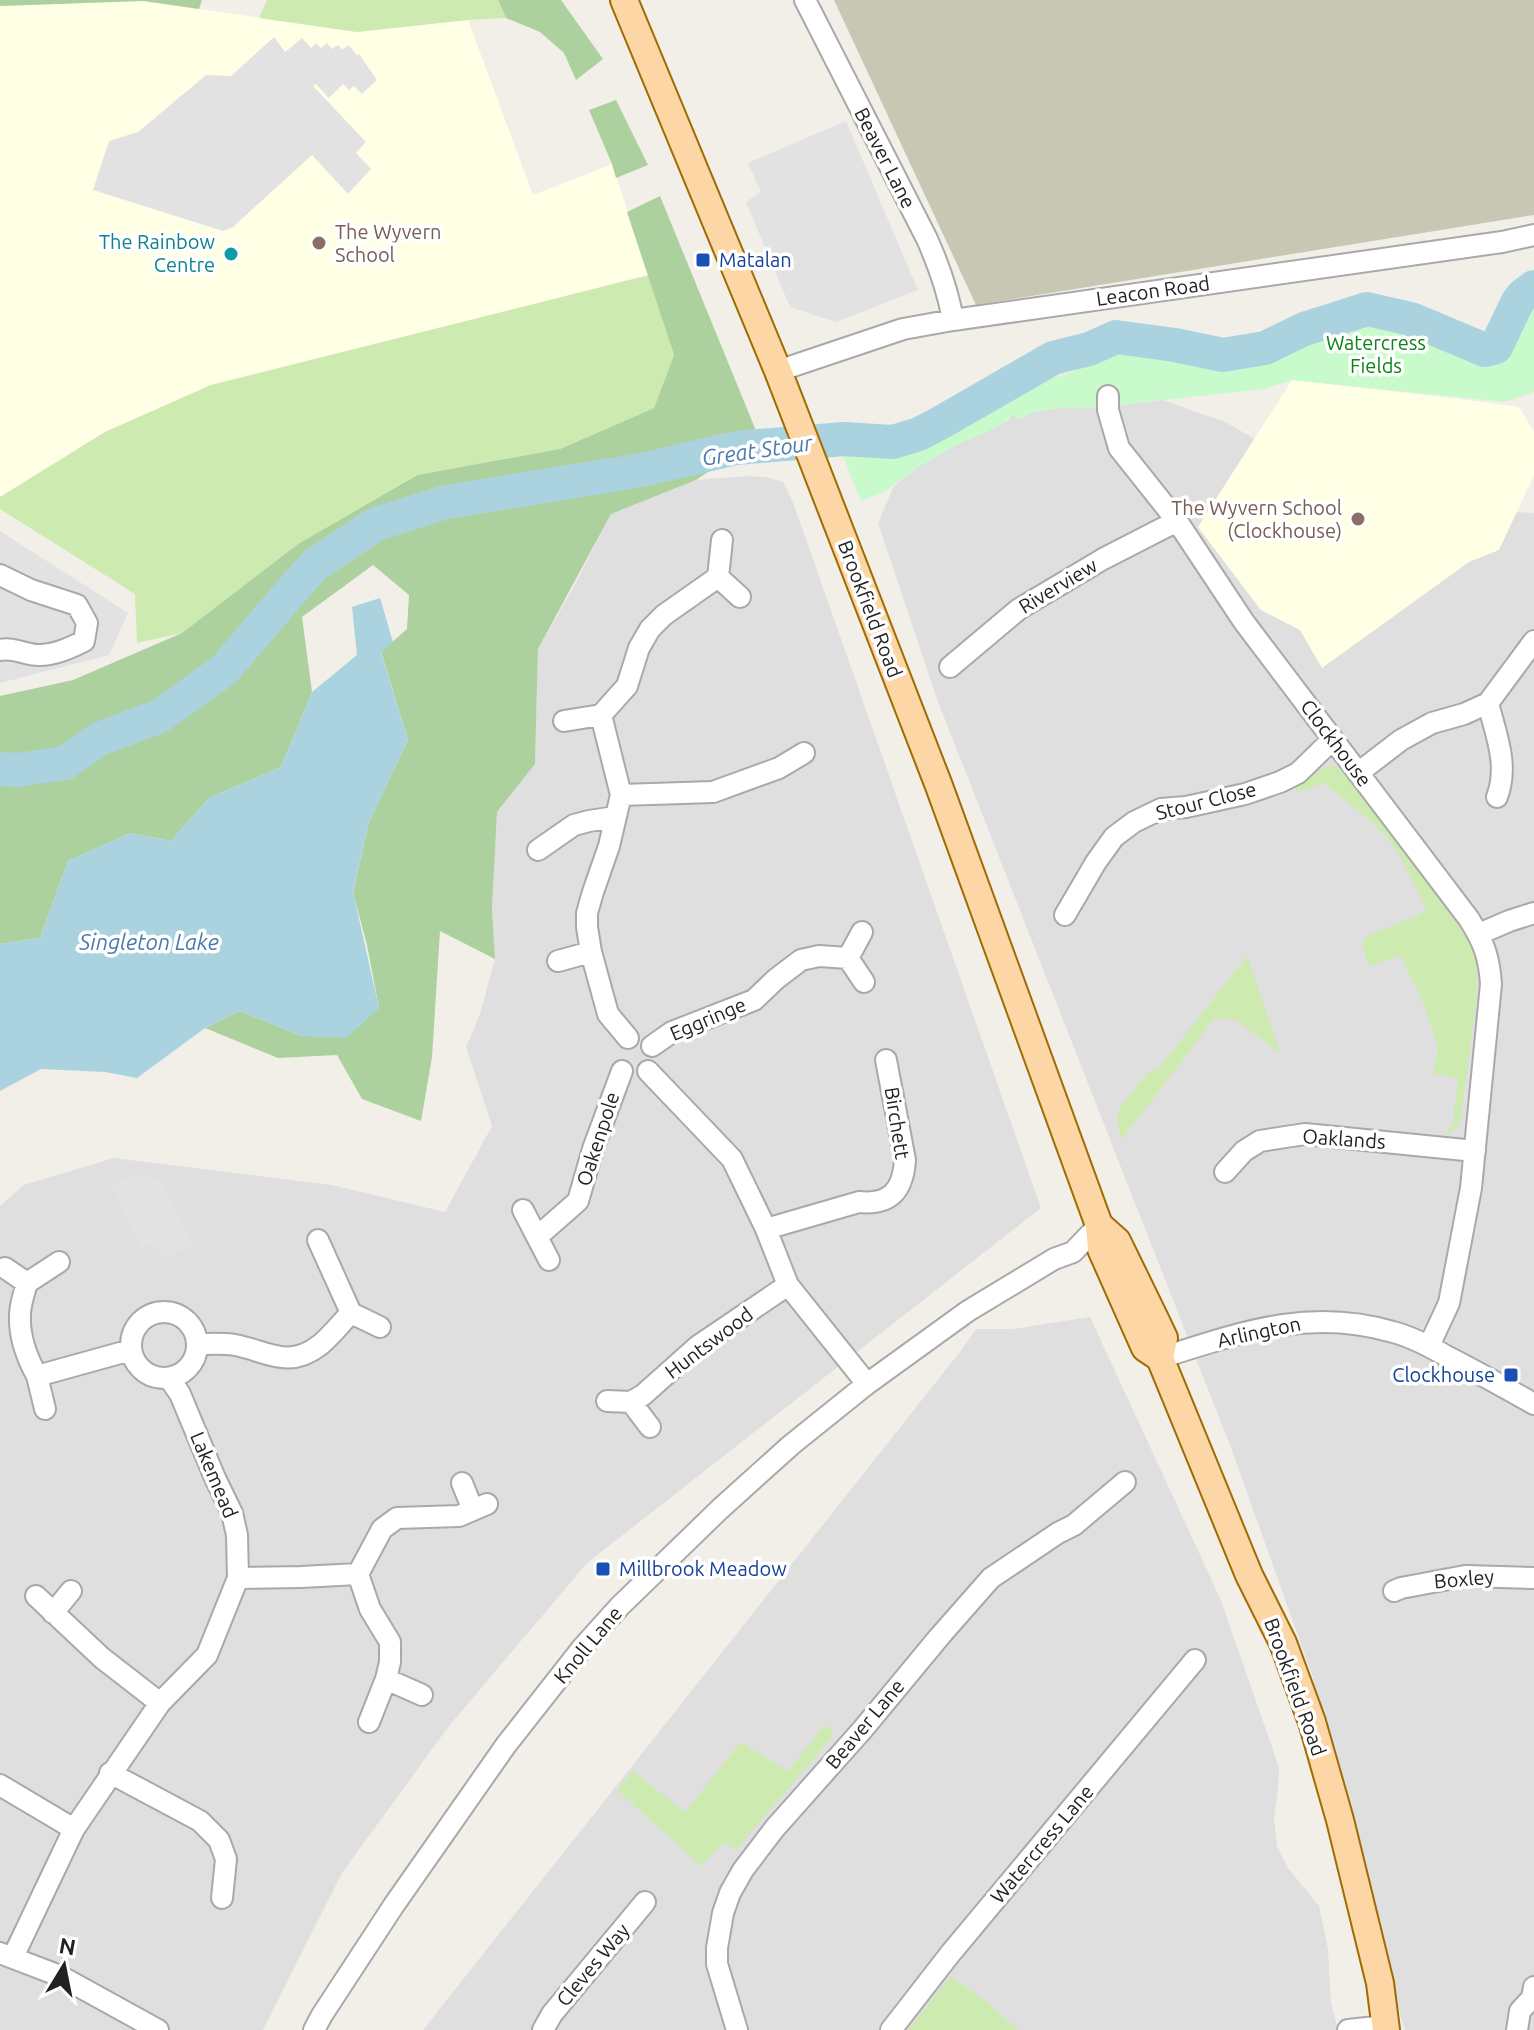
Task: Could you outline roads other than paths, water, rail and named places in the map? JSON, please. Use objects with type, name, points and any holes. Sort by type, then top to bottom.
[{"type":"main road","name":"Brookfield Road","points":[[624,0],[778,371],[970,868],[1099,1225],[1101,1249],[1145,1348],[1160,1358],[1249,1575],[1283,1643],[1312,1722],[1347,1848],[1380,1983],[1385,2028]]},
{"type":"street","name":"Beaver Lane","points":[[805,0],[927,239],[941,270],[953,320]]},
{"type":"street","name":"Leacon Road","points":[[778,371],[903,329],[953,320],[1534,235]]},
{"type":"street","name":"Clockhouse","points":[[1108,396],[1108,410],[1119,448],[1177,521],[1244,622],[1469,919],[1489,959],[1491,984],[1471,1188],[1449,1303],[1429,1346]]},
{"type":"street","name":"Riverview","points":[[950,667],[1019,609],[1103,559],[1177,521]]},
{"type":"street","points":[[564,721],[601,715],[627,686],[639,648],[650,629],[664,615],[718,577],[722,540]]},
{"type":"street","points":[[0,575],[31,590],[77,605],[87,623],[84,641],[62,651],[38,655],[8,648],[0,650]]},
{"type":"street","points":[[718,577],[740,597]]},
{"type":"street","points":[[1358,773],[1401,740],[1432,723],[1488,703],[1534,641]]},
{"type":"street","points":[[1488,703],[1503,766],[1503,782],[1497,797]]},
{"type":"street","points":[[601,715],[621,795],[609,846],[587,913],[587,927],[608,1014],[628,1038]]},
{"type":"street","name":"Stour Close","points":[[1065,915],[1110,842],[1134,822],[1161,809],[1216,801],[1280,782],[1298,773],[1332,740]]},
{"type":"street","points":[[621,795],[713,792],[779,768],[804,753]]},
{"type":"street","points":[[538,850],[574,825],[615,817]]},
{"type":"street","points":[[1479,934],[1534,913]]},
{"type":"street","points":[[862,932],[848,958],[864,982]]},
{"type":"street","points":[[558,961],[591,952]]},
{"type":"street","name":"Eggringe","points":[[652,1046],[672,1032],[754,1000],[801,960],[819,956],[848,958]]},
{"type":"street","points":[[640,1037],[652,1046],[654,1059],[643,1074],[632,1075],[622,1071],[618,1065],[616,1052],[622,1041],[628,1038],[640,1037]]},
{"type":"street","name":"Birchett","points":[[766,1229],[859,1202],[873,1203],[888,1199],[899,1186],[905,1160],[886,1060]]},
{"type":"street","name":"Oakenpole","points":[[537,1237],[578,1201],[593,1149],[622,1071]]},
{"type":"street","points":[[648,1071],[732,1159],[766,1229],[788,1285],[867,1384]]},
{"type":"street","name":"Oaklands","points":[[1225,1172],[1244,1151],[1260,1141],[1305,1134],[1475,1151]]},
{"type":"street","points":[[523,1210],[549,1260]]},
{"type":"street","name":"Knoll Lane","points":[[314,2030],[402,1893],[506,1745],[583,1647],[620,1606],[791,1445],[867,1384],[968,1311],[1054,1259],[1073,1252],[1099,1225]]},
{"type":"street","points":[[318,1240],[351,1313],[380,1327]]},
{"type":"street","points":[[45,1409],[37,1376],[28,1361],[22,1339],[20,1314],[27,1283],[59,1262]]},
{"type":"street","points":[[5,1268],[27,1283]]},
{"type":"street","name":"Huntswood","points":[[631,1402],[698,1346],[788,1285]]},
{"type":"street","points":[[170,1313],[183,1319],[193,1329],[197,1344],[194,1359],[184,1372],[169,1378],[156,1378],[144,1372],[135,1362],[131,1350],[132,1334],[141,1322],[154,1314],[170,1313]]},
{"type":"street","points":[[197,1344],[235,1345],[288,1359],[319,1346],[351,1313]]},
{"type":"street","name":"Arlington","points":[[1160,1358],[1240,1333],[1330,1321],[1393,1332],[1429,1346],[1534,1404]]},
{"type":"street","points":[[37,1376],[131,1350]]},
{"type":"street","name":"Lakemead","points":[[7,1955],[74,1829],[110,1773],[160,1703],[207,1655],[238,1578],[237,1535],[232,1513],[180,1394],[169,1378]]},
{"type":"street","points":[[607,1401],[631,1402],[650,1427]]},
{"type":"street","name":"Beaver Lane","points":[[737,2030],[717,1964],[717,1948],[723,1913],[743,1870],[775,1828],[991,1578],[1074,1525],[1125,1482]]},
{"type":"street","points":[[369,1722],[386,1679],[390,1642],[370,1609],[358,1574],[382,1529],[397,1518],[459,1516],[480,1507],[462,1483]]},
{"type":"street","points":[[238,1578],[358,1574]]},
{"type":"street","name":"Boxley","points":[[1394,1591],[1465,1576],[1534,1578]]},
{"type":"street","points":[[53,1613],[71,1591]]},
{"type":"street","points":[[36,1596],[102,1658],[160,1703]]},
{"type":"street","name":"Watercress Lane","points":[[891,2030],[950,1954],[1195,1660]]},
{"type":"street","points":[[386,1679],[422,1695]]},
{"type":"street","points":[[110,1773],[200,1821],[219,1840],[226,1859],[222,1898]]},
{"type":"street","points":[[1,1788],[74,1829]]},
{"type":"street","name":"Cleves Way","points":[[543,2030],[552,2014],[645,1902]]},
{"type":"street","points":[[7,1955],[60,1976],[158,2030]]},
{"type":"street","points":[[1517,2030],[1520,2011],[1532,1998],[1534,1987]]},
{"type":"street","points":[[1348,2030],[1385,2028]]},
{"type":"water","name":"Singleton Lake","points":[[380,598],[393,642],[381,653],[408,740],[369,822],[353,892],[379,1008],[346,1038],[302,1036],[240,1011],[205,1028],[137,1078],[105,1072],[41,1069],[0,1091],[0,944],[40,938],[68,861],[131,833],[171,841],[209,798],[281,767],[312,692],[357,655],[352,607]]},
{"type":"waterway","name":"Great Stour","points":[[0,769],[18,770],[65,763],[99,739],[160,716],[224,670],[316,564],[376,524],[446,502],[637,471],[736,448],[844,439],[893,442],[940,423],[1053,358],[1089,349],[1116,337],[1223,355],[1265,348],[1304,329],[1367,309],[1411,319],[1485,350],[1496,347],[1517,303],[1534,287]]},
{"type":"place","name":"The Wyvern School","points":[[319,243]]},
{"type":"place","name":"The Rainbow Centre","points":[[231,254]]},
{"type":"place","name":"Matalan","points":[[703,260]]},
{"type":"place","name":"The Wyvern School (Clockhouse)","points":[[1358,519]]},
{"type":"place","name":"Clockhouse","points":[[1511,1375]]},
{"type":"place","name":"Millbrook Meadow","points":[[603,1569]]},
{"type":"park label","name":"Watercress Fields","points":[[1376,354]]}]
